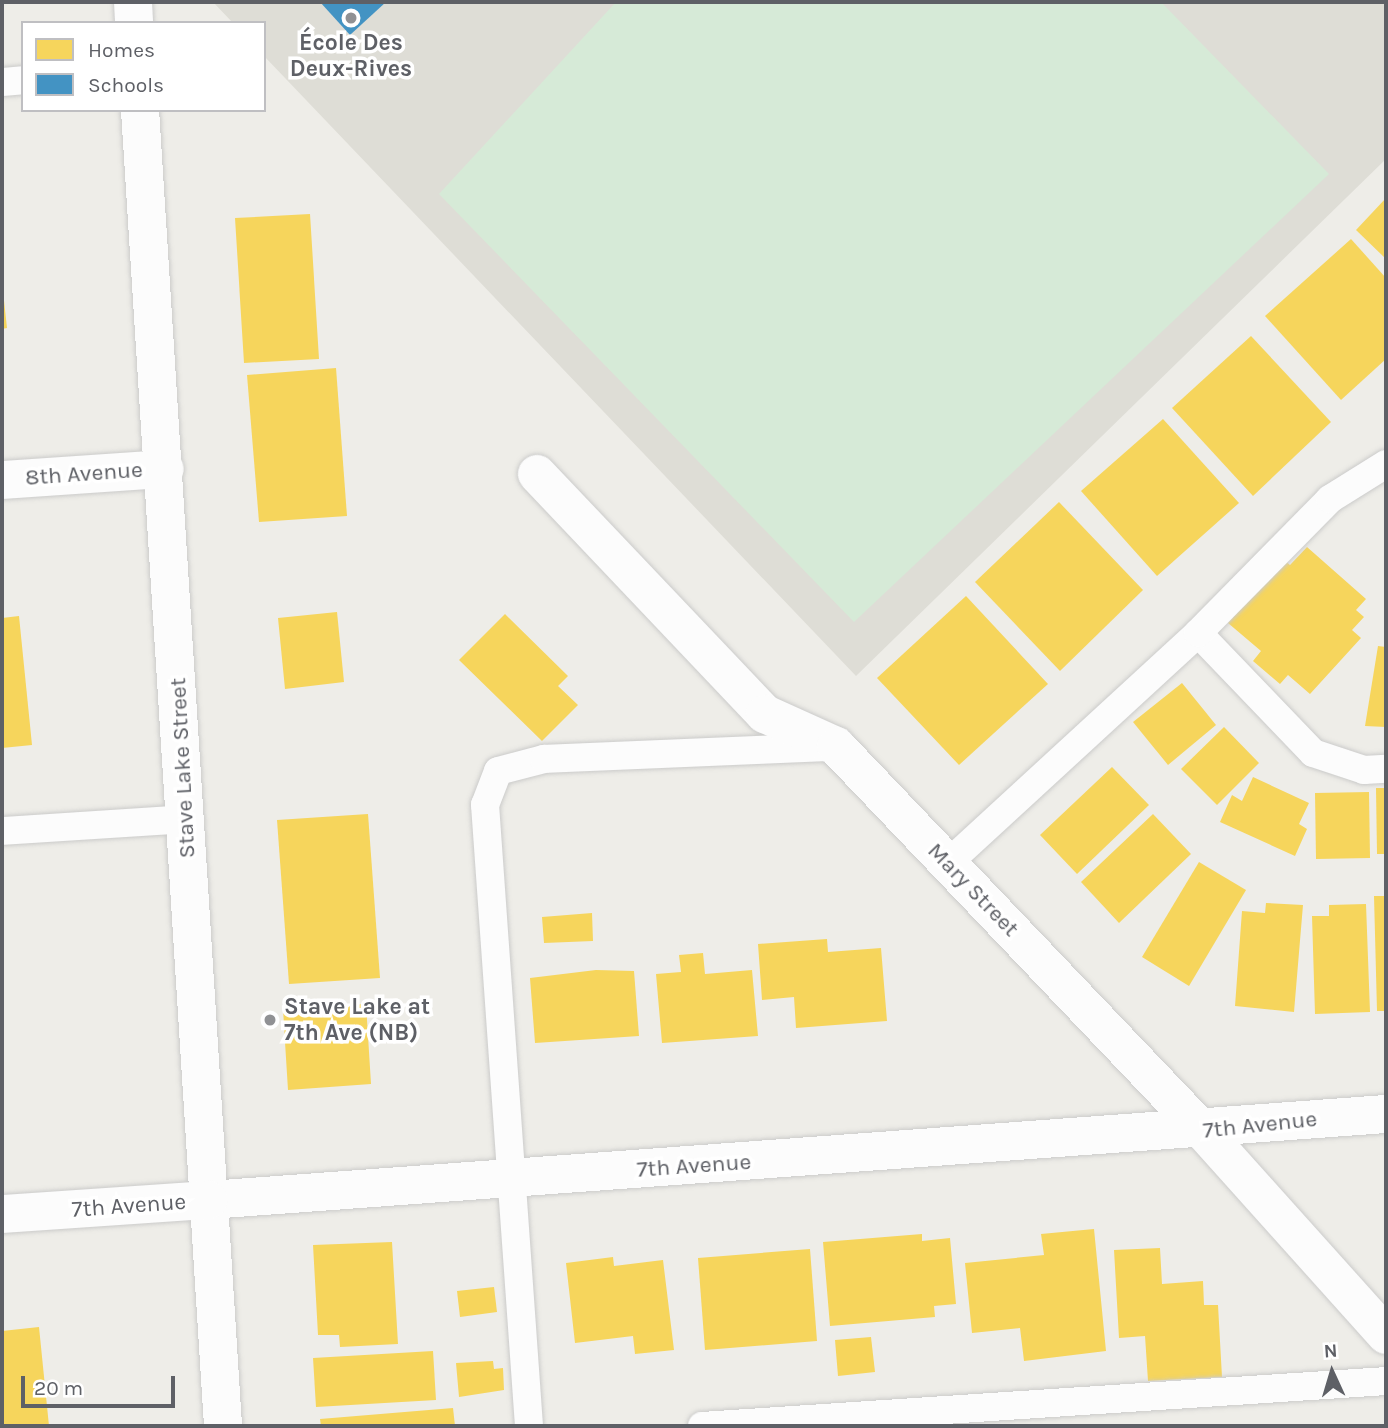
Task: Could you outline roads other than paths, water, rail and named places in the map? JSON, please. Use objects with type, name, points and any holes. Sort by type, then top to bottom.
[{"type":"street","points":[[133,2],[134,21]]},
{"type":"street","name":"Stave Lake Street","points":[[140,112],[165,468],[223,1426]]},
{"type":"street","name":"8th Avenue","points":[[2,480],[165,468]]},
{"type":"street","name":"Mary Street","points":[[537,474],[765,715],[836,747],[1203,1131],[1386,1335]]},
{"type":"street","name":"7th Avenue","points":[[2,1214],[1203,1131],[1386,1114]]},
{"type":"lane","points":[[2,82],[21,80]]},
{"type":"lane","points":[[947,864],[1198,633],[1330,499],[1386,464]]},
{"type":"lane","points":[[1198,633],[1313,753],[1364,770],[1386,769]]},
{"type":"lane","points":[[529,1426],[506,1179],[485,804],[498,771],[544,759],[836,747]]},
{"type":"lane","points":[[2,831],[187,819]]},
{"type":"lane","points":[[702,1426],[1386,1381]]},
{"type":"place","name":"École Des Deux-Rives","points":[[351,18]]},
{"type":"place","name":"Stave Lake at 7th Ave (NB)","points":[[270,1020]]}]
